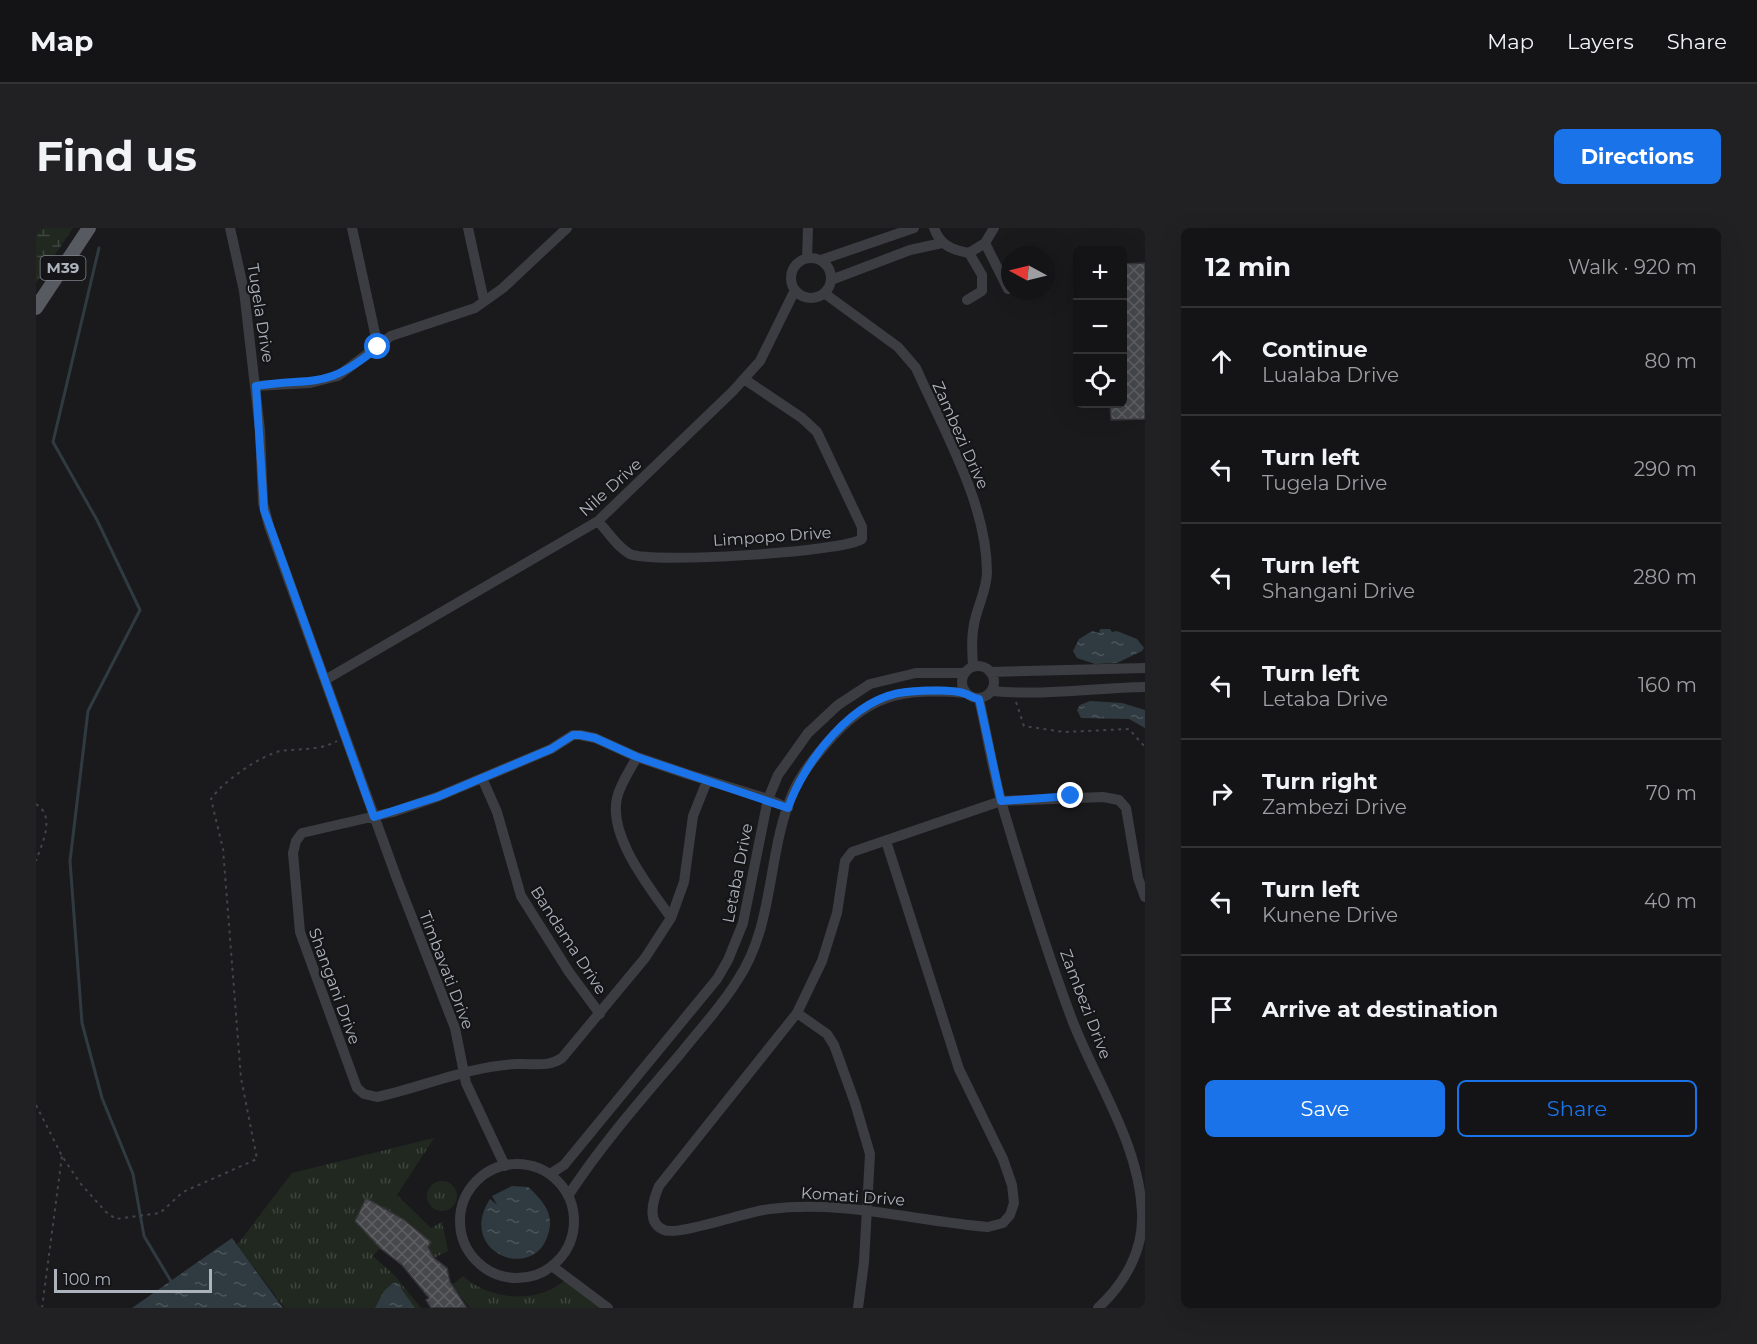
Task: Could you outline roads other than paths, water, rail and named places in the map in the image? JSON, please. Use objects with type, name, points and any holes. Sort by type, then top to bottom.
[{"type":"main road","name":"M39","points":[[36,308],[89,228]]},
{"type":"street","name":"Tugela Drive","points":[[230,228],[244,291],[256,386],[264,510],[374,817]]},
{"type":"street","points":[[352,228],[378,347]]},
{"type":"street","points":[[468,228],[484,301]]},
{"type":"street","points":[[256,386],[310,382],[338,376],[391,336],[470,310],[503,288],[567,228]]},
{"type":"street","points":[[807,258],[808,228]]},
{"type":"street","points":[[820,260],[830,270],[831,280],[824,293],[806,297],[795,290],[791,278],[792,271],[801,261],[807,258],[820,260],[914,228]]},
{"type":"street","points":[[934,228],[942,243],[950,248],[969,253],[985,243],[994,228]]},
{"type":"street","points":[[831,280],[910,250],[942,243]]},
{"type":"street","points":[[985,243],[1001,275]]},
{"type":"street","points":[[967,300],[982,291],[983,282],[969,253]]},
{"type":"street","name":"Nile Drive","points":[[325,680],[598,521],[744,380],[766,352],[795,290]]},
{"type":"street","name":"Zambezi Drive","points":[[824,293],[906,353],[916,368],[962,467],[976,508],[987,571],[973,628],[969,670]]},
{"type":"street","name":"Limpopo Drive","points":[[598,521],[626,552],[648,558],[778,553],[842,545],[862,539],[862,527],[817,432],[802,418],[744,380]]},
{"type":"street","points":[[992,691],[994,681],[990,672],[985,668],[969,670],[962,681],[966,693],[979,699],[992,691],[1074,693],[1108,687],[1145,687]]},
{"type":"street","points":[[990,672],[1145,668]]},
{"type":"street","name":"Letaba Drive","points":[[550,1174],[564,1165],[717,979],[743,923],[768,799],[778,775],[808,733],[838,705],[870,684],[894,676],[969,670]]},
{"type":"street","points":[[1107,670],[1108,687]]},
{"type":"street","points":[[1026,671],[1026,693]]},
{"type":"street","name":"Letaba Drive","points":[[568,1196],[610,1138],[711,1017],[743,972],[765,920],[781,831],[788,808],[800,779],[820,751],[855,714],[872,703],[905,692],[966,693]]},
{"type":"street","name":"Zambezi Drive","points":[[979,699],[1001,801],[1071,1015],[1115,1112],[1139,1193],[1142,1221],[1132,1262],[1122,1282],[1098,1308]]},
{"type":"street","name":"Shangani Drive","points":[[463,1074],[377,1097],[361,1092],[351,1075],[298,925],[293,862],[294,846],[298,837],[309,830],[374,817],[437,797],[551,749],[573,735],[595,738],[637,757],[768,799],[788,808]]},
{"type":"street","points":[[637,757],[617,796],[617,814],[630,857],[671,918]]},
{"type":"street","name":"Bandama Drive","points":[[482,778],[497,812],[521,896],[569,972],[600,1014]]},
{"type":"street","points":[[463,1074],[511,1064],[553,1064],[570,1049],[600,1014],[645,958],[671,918],[684,882],[693,816],[707,781]]},
{"type":"street","name":"Komati Drive","points":[[886,841],[959,1069],[1007,1167],[1014,1203],[1007,1220],[988,1227],[868,1208],[805,1206],[767,1209],[678,1232],[664,1230],[657,1226],[653,1204],[658,1186],[797,1013],[822,961],[837,912],[845,861],[852,852],[1001,801],[1071,796],[1103,797],[1119,800],[1126,808],[1138,878],[1145,897]]},
{"type":"street","name":"Timbavati Drive","points":[[374,817],[455,1028],[463,1074],[505,1166]]},
{"type":"street","points":[[797,1013],[831,1040],[847,1079],[870,1154],[868,1208],[858,1308]]},
{"type":"street","points":[[505,1166],[528,1166],[550,1174],[568,1196],[573,1214],[573,1234],[568,1246],[552,1266],[534,1276],[514,1279],[494,1274],[477,1263],[465,1246],[460,1226],[462,1206],[471,1187],[487,1173],[505,1166]]},
{"type":"street","points":[[552,1266],[608,1308]]},
{"type":"water","points":[[1100,629],[1110,629],[1112,632],[1117,631],[1137,639],[1144,648],[1117,663],[1095,664],[1077,658],[1073,651],[1079,639],[1092,631],[1099,633]]},
{"type":"water","points":[[1090,701],[1122,703],[1145,710],[1145,728],[1129,719],[1081,718],[1077,710],[1080,705]]},
{"type":"water","points":[[512,1186],[528,1187],[542,1201],[550,1218],[549,1231],[542,1247],[530,1256],[516,1259],[502,1255],[490,1247],[483,1234],[482,1218],[490,1199],[497,1205],[492,1196]]},
{"type":"water","points":[[232,1238],[283,1308],[132,1308]]},
{"type":"water","points":[[393,1283],[397,1283],[415,1308],[375,1308],[384,1291]]},
{"type":"waterway","points":[[99,248],[53,442],[97,520],[140,610],[88,711],[70,861],[82,1023],[102,1098],[133,1174],[144,1236],[172,1283]]}]
